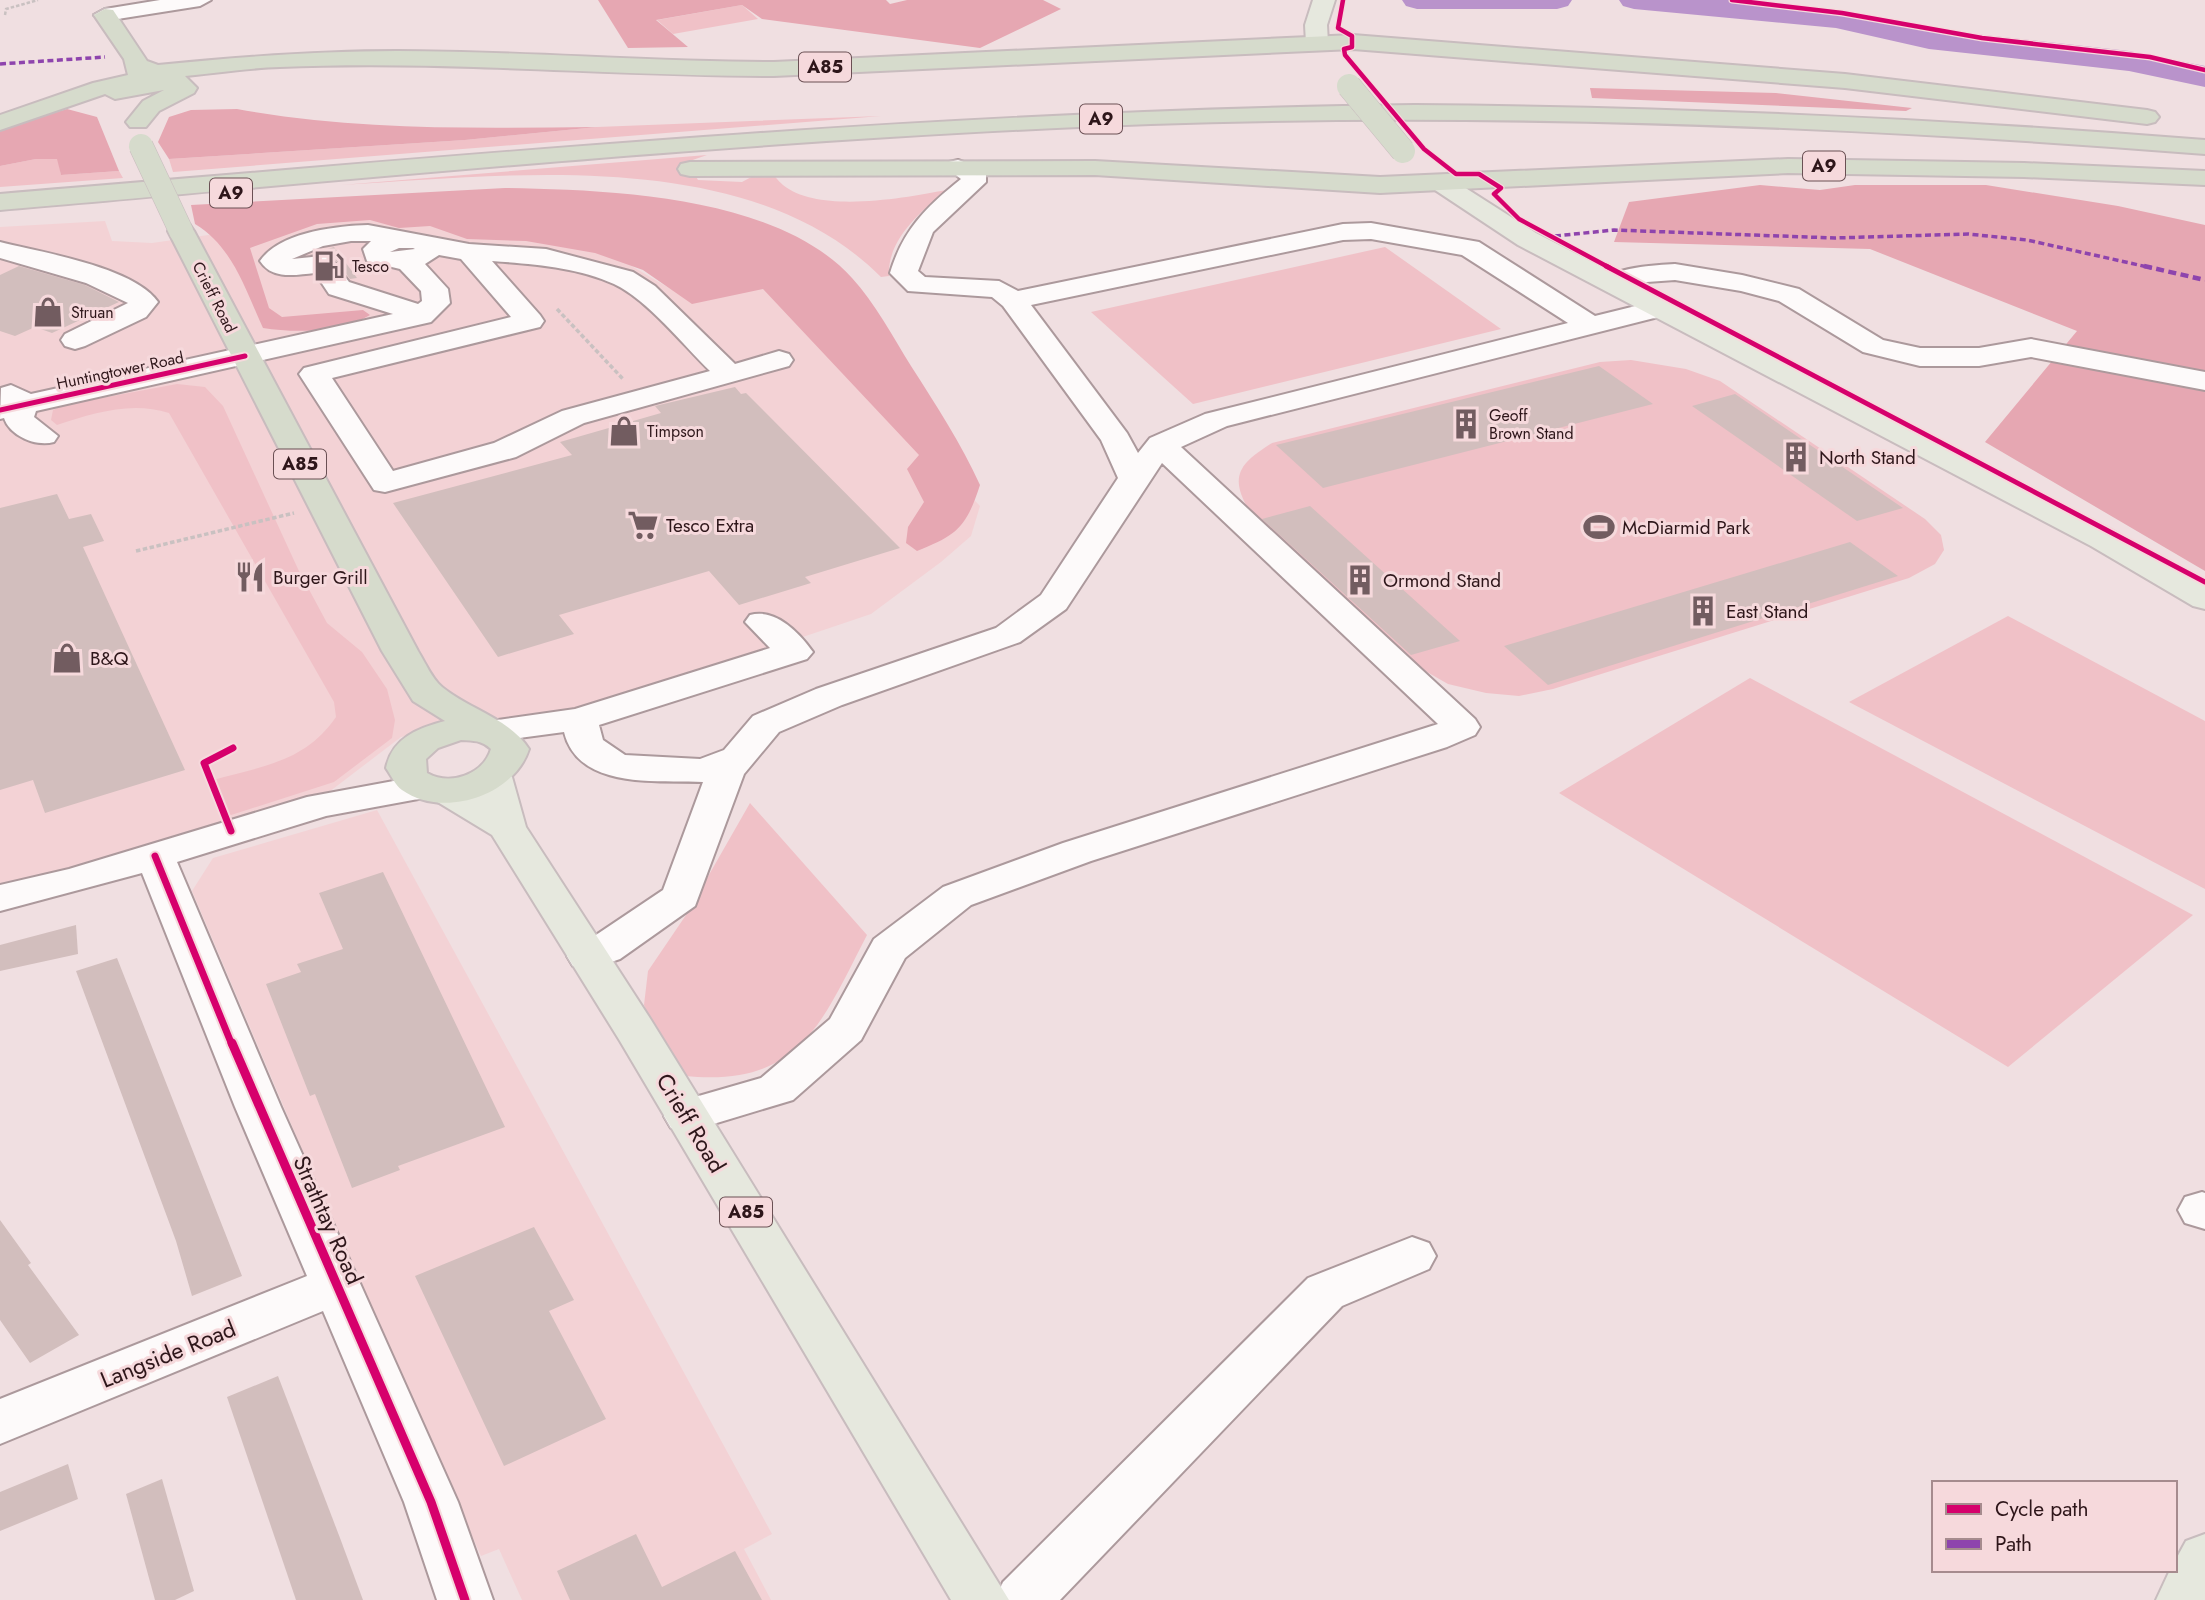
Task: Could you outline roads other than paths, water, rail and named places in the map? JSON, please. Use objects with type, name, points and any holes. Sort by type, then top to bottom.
[{"type":"highway","points":[[104,8],[140,77],[140,134]]},
{"type":"highway","name":"A85","points":[[104,8],[105,57],[114,89]]},
{"type":"highway","points":[[1317,43],[1353,41],[1466,49],[1845,81],[2164,119]]},
{"type":"highway","points":[[1317,43],[1403,151],[1444,185]]},
{"type":"highway","name":"A85","points":[[140,77],[332,60],[399,58],[681,69],[774,69],[1317,43]]},
{"type":"highway","points":[[0,123],[114,89],[140,77],[278,60],[332,60]]},
{"type":"highway","name":"A85","points":[[140,134],[151,106],[170,94],[199,83],[265,66]]},
{"type":"highway","name":"Crieff Road","points":[[114,89],[117,102],[140,134],[181,231],[322,506],[426,693],[494,749]]},
{"type":"highway","name":"A9","points":[[0,189],[823,121],[1198,103],[1455,100],[1725,105],[1979,118],[2205,135]]},
{"type":"highway","name":"A9","points":[[0,205],[894,130],[1308,113],[1459,112],[1767,119],[1968,129],[2205,147]]},
{"type":"highway","name":"A9","points":[[0,205],[461,176],[703,169],[1095,168],[1380,186],[1444,185],[1569,174],[1788,166],[2024,170],[2205,177]]},
{"type":"highway","points":[[424,770],[426,693]]},
{"type":"highway","points":[[450,730],[494,749],[479,784],[424,770],[450,730]]},
{"type":"main road","points":[[1317,43],[1316,25],[1324,0]]},
{"type":"main road","points":[[1444,185],[1527,239],[2103,539],[2205,599]]},
{"type":"main road","name":"Crieff Road","points":[[494,749],[506,827]]},
{"type":"main road","name":"Crieff Road","points":[[424,770],[506,827],[687,1116],[981,1600]]},
{"type":"main road","points":[[2184,1600],[2205,1558]]},
{"type":"street","points":[[104,8],[200,0]]},
{"type":"street","points":[[687,1116],[777,1089],[846,1029],[890,949],[957,896],[1077,852],[1434,739],[1461,727],[1147,462],[1116,439],[1013,300],[999,289],[952,289],[918,285],[904,273],[911,243],[929,216],[973,182],[974,174],[958,167]]},
{"type":"street","points":[[366,231],[388,235],[410,249],[434,289],[436,303],[421,316],[397,305],[340,288],[322,264],[287,268],[273,261],[283,251],[366,231]]},
{"type":"street","points":[[1013,300],[1343,232],[1371,231],[1470,248],[1591,326]]},
{"type":"street","points":[[410,249],[546,257],[623,278],[645,292],[730,375]]},
{"type":"street","points":[[469,252],[530,321],[314,374],[385,483],[505,450],[573,417],[779,360]]},
{"type":"street","points":[[8,258],[94,277],[137,296],[144,302],[136,311],[75,340]]},
{"type":"street","points":[[1615,283],[1645,274],[1675,272],[1742,283],[1789,296],[1873,346],[1920,357],[1979,357],[2031,348],[2205,381]]},
{"type":"street","points":[[588,956],[605,949],[681,897],[721,794],[726,771],[766,724],[829,697],[1015,630],[1054,602],[1147,462],[1216,420],[1660,308]]},
{"type":"street","name":"Huntingtower Road","points":[[13,407],[421,316]]},
{"type":"street","points":[[0,388],[19,412],[19,421],[43,436]]},
{"type":"street","points":[[494,749],[579,719],[794,652],[762,622]]},
{"type":"street","points":[[579,719],[585,743],[596,755],[617,766],[704,771],[737,758]]},
{"type":"street","points":[[0,898],[76,880],[321,805],[424,770]]},
{"type":"street","name":"Strathtay Road","points":[[155,856],[258,1107],[430,1502],[465,1600]]},
{"type":"street","points":[[1023,1600],[1325,1292],[1412,1256]]},
{"type":"street","name":"Langside Road","points":[[0,1422],[335,1285]]},
{"type":"waterway","points":[[1417,0],[1557,0]]},
{"type":"waterway","points":[[1634,0],[1836,19],[1929,39],[2129,61],[2179,69],[2205,77]]},
{"type":"place","name":"Tesco","points":[[329,266]]},
{"type":"place","name":"Struan","points":[[48,312]]},
{"type":"place","name":"Geoff Brown Stand","points":[[1466,424]]},
{"type":"place","name":"Timpson","points":[[624,431]]},
{"type":"place","name":"North Stand","points":[[1796,457]]},
{"type":"place","name":"Tesco Extra","points":[[643,525]]},
{"type":"place","name":"McDiarmid Park","points":[[1599,527]]},
{"type":"place","name":"Burger Grill","points":[[250,577]]},
{"type":"place","name":"Ormond Stand","points":[[1360,580]]},
{"type":"place","name":"East Stand","points":[[1703,611]]},
{"type":"place","name":"B&Q","points":[[67,658]]}]
